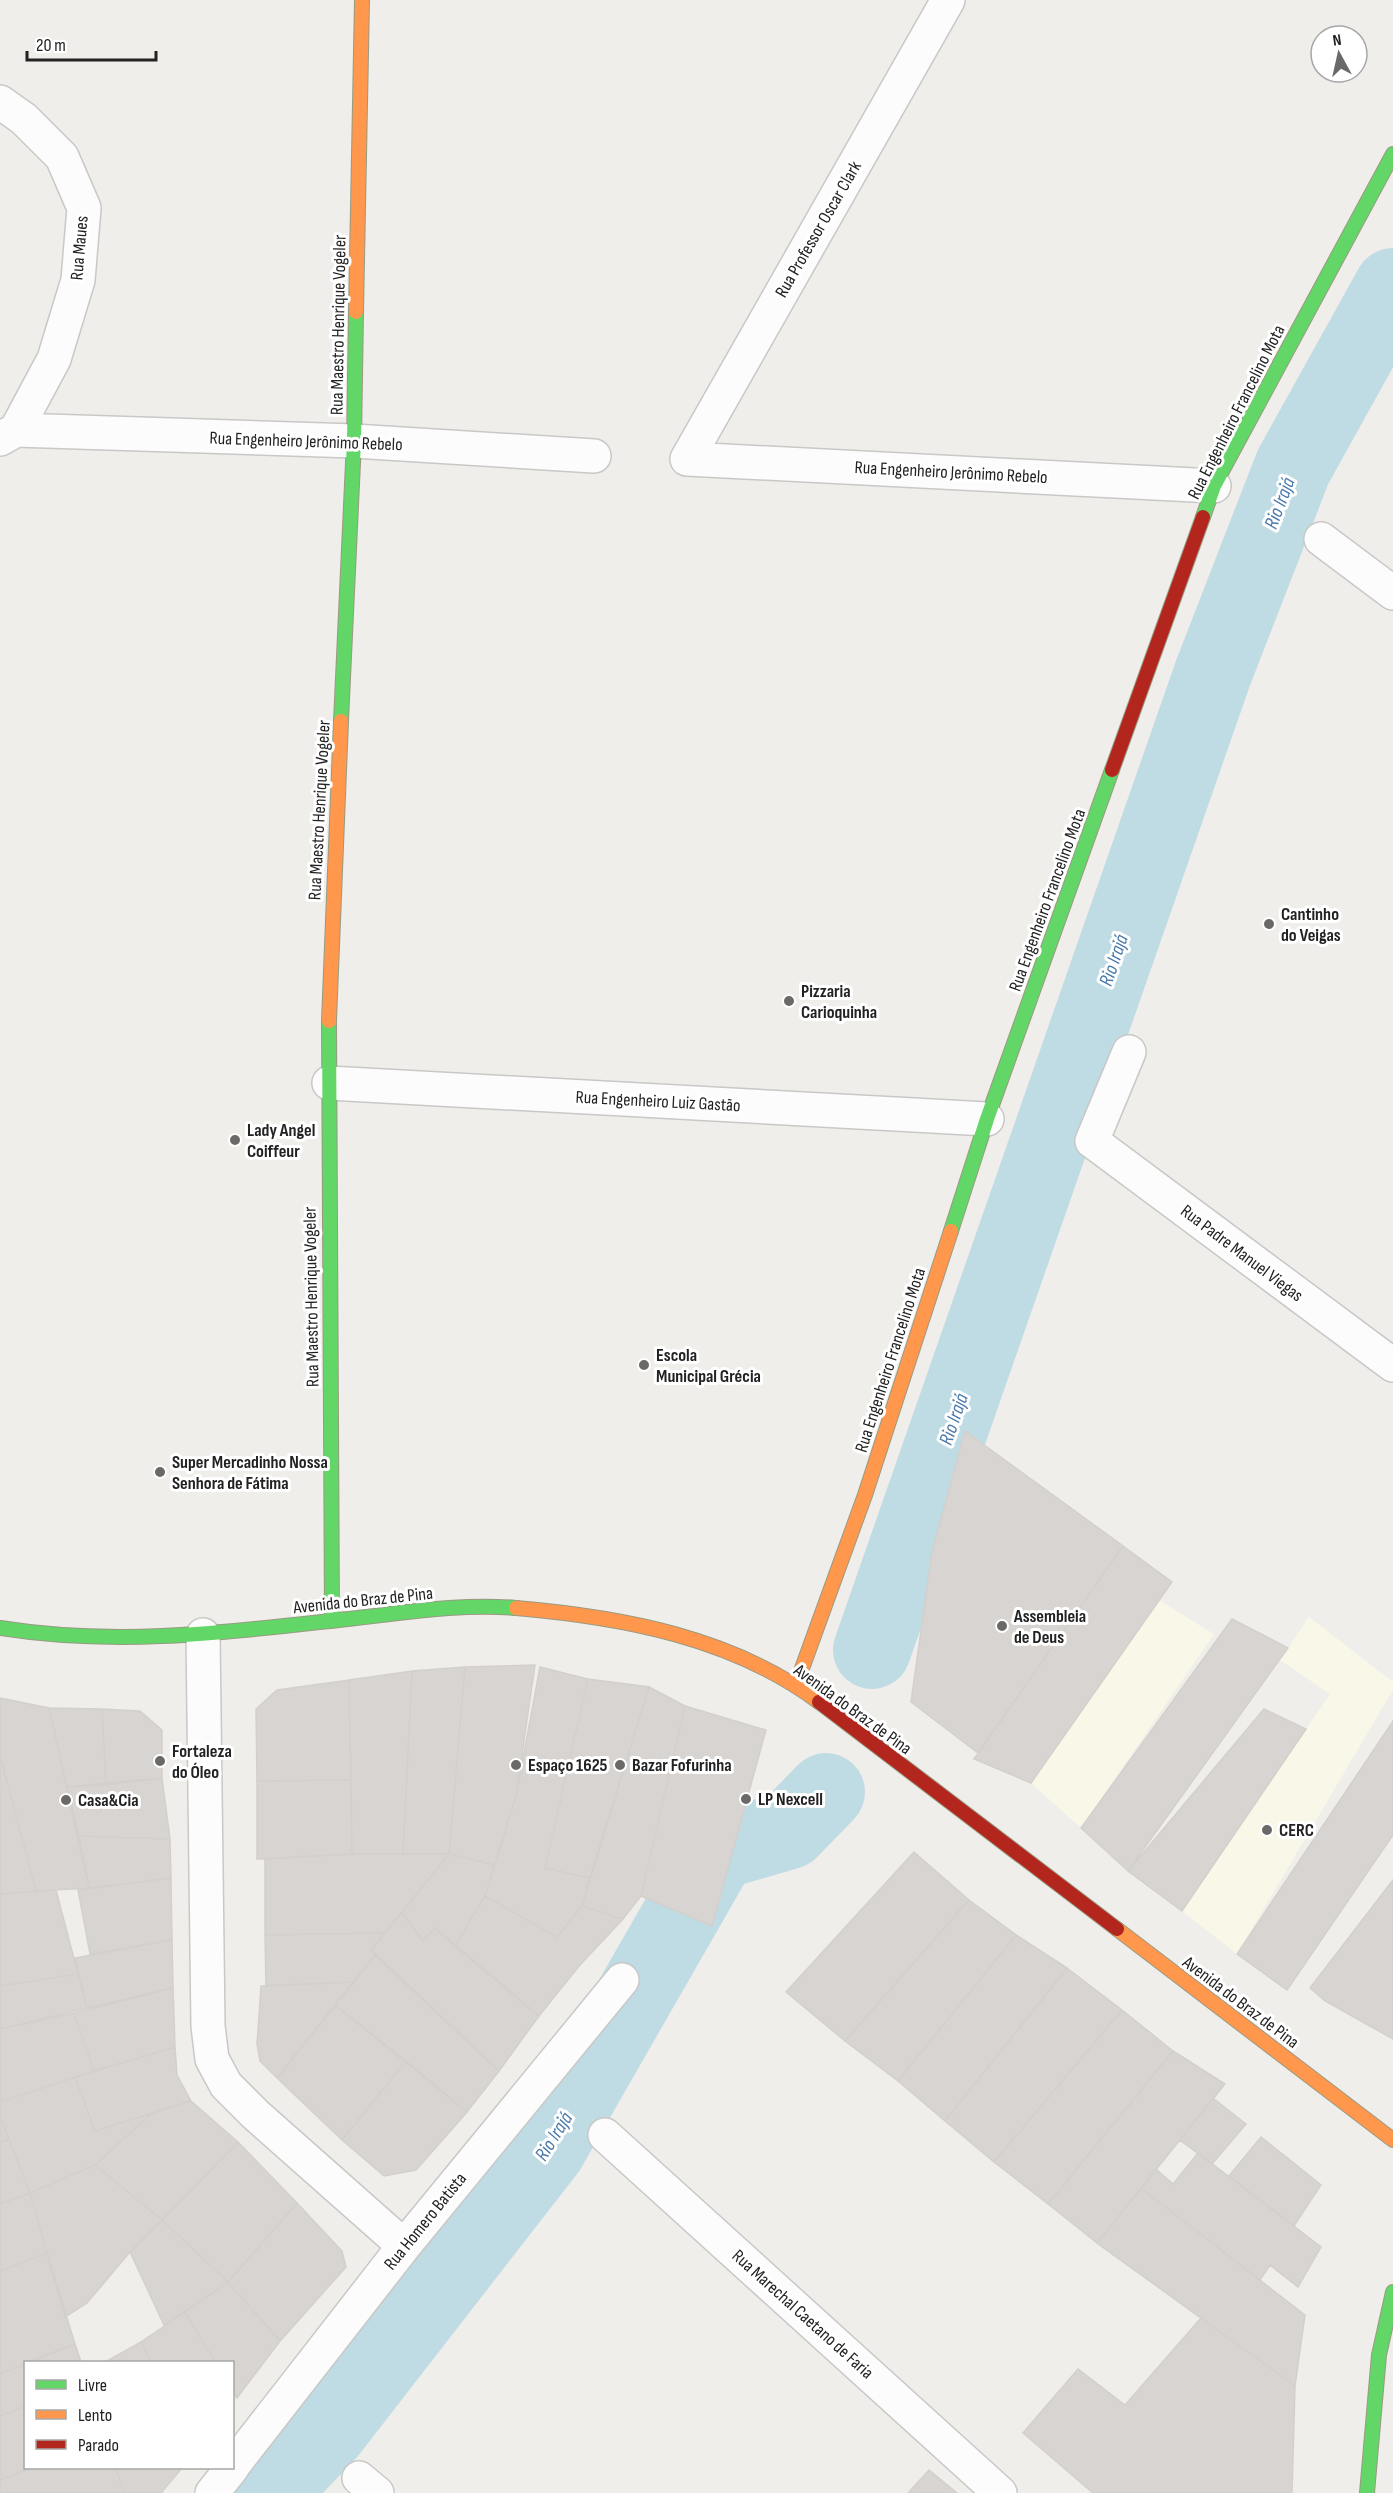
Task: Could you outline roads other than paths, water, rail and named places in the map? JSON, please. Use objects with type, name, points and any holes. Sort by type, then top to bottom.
[{"type":"street","name":"Rua Maestro Henrique Vogeler","points":[[332,1622],[330,964],[354,441],[362,0]]},
{"type":"street","name":"Rua Professor Oscar Clark","points":[[687,459],[948,0]]},
{"type":"street","name":"Rua Maues","points":[[0,102],[24,119],[62,157],[84,208],[78,280],[54,359],[8,435]]},
{"type":"street","name":"Rua Engenheiro Francelino Mota","points":[[796,1685],[865,1495],[987,1119],[1214,486],[1393,154]]},
{"type":"street","name":"Rua Engenheiro Jerônimo Rebelo","points":[[8,435],[354,441],[594,456]]},
{"type":"street","name":"Rua Engenheiro Jerônimo Rebelo","points":[[687,459],[1214,486]]},
{"type":"street","points":[[1321,539],[1393,593]]},
{"type":"street","name":"Rua Padre Manuel Viegas","points":[[1129,1052],[1092,1141],[1393,1365]]},
{"type":"street","name":"Rua Engenheiro Luiz Gastão","points":[[329,1083],[987,1119]]},
{"type":"street","name":"Avenida do Braz de Pina","points":[[0,1628],[38,1634],[134,1639],[203,1635],[425,1611],[504,1608],[583,1614],[669,1632],[729,1652],[796,1685],[1393,2140]]},
{"type":"street","points":[[203,1635],[208,2026],[212,2059],[226,2085],[255,2114],[404,2246]]},
{"type":"street","name":"Rua Homero Batista","points":[[234,2464],[404,2246],[622,1980]]},
{"type":"street","name":"Rua Marechal Caetano de Faria","points":[[605,2135],[1000,2493]]},
{"type":"street","points":[[1367,2493],[1379,2355],[1393,2292]]},
{"type":"street","points":[[1375,2420],[1384,2440]]},
{"type":"street","name":"Rua Homero Batista","points":[[212,2493],[230,2469]]},
{"type":"waterway","name":"Rio Irajá","points":[[872,1650],[1213,673],[1293,467],[1393,287]]},
{"type":"waterway","name":"Rio Irajá","points":[[269,2493],[328,2431],[547,2149],[718,1851],[789,1830],[826,1792]]},
{"type":"place","name":"Cantinho do Veigas","points":[[1269,924]]},
{"type":"place","name":"Pizzaria Carioquinha","points":[[789,1001]]},
{"type":"place","name":"Lady Angel Coiffeur","points":[[235,1140]]},
{"type":"place","name":"Escola Municipal Grécia","points":[[644,1365]]},
{"type":"place","name":"Super Mercadinho Nossa Senhora de Fátima","points":[[160,1472]]},
{"type":"place","name":"Assembleia de Deus","points":[[1002,1626]]},
{"type":"place","name":"Fortaleza do Óleo","points":[[160,1761]]},
{"type":"place","name":"Espaço 1625","points":[[516,1765]]},
{"type":"place","name":"Bazar Fofurinha","points":[[620,1765]]},
{"type":"place","name":"LP Nexcell","points":[[746,1799]]},
{"type":"place","name":"Casa&Cia","points":[[66,1800]]},
{"type":"place","name":"CERC","points":[[1267,1830]]}]
